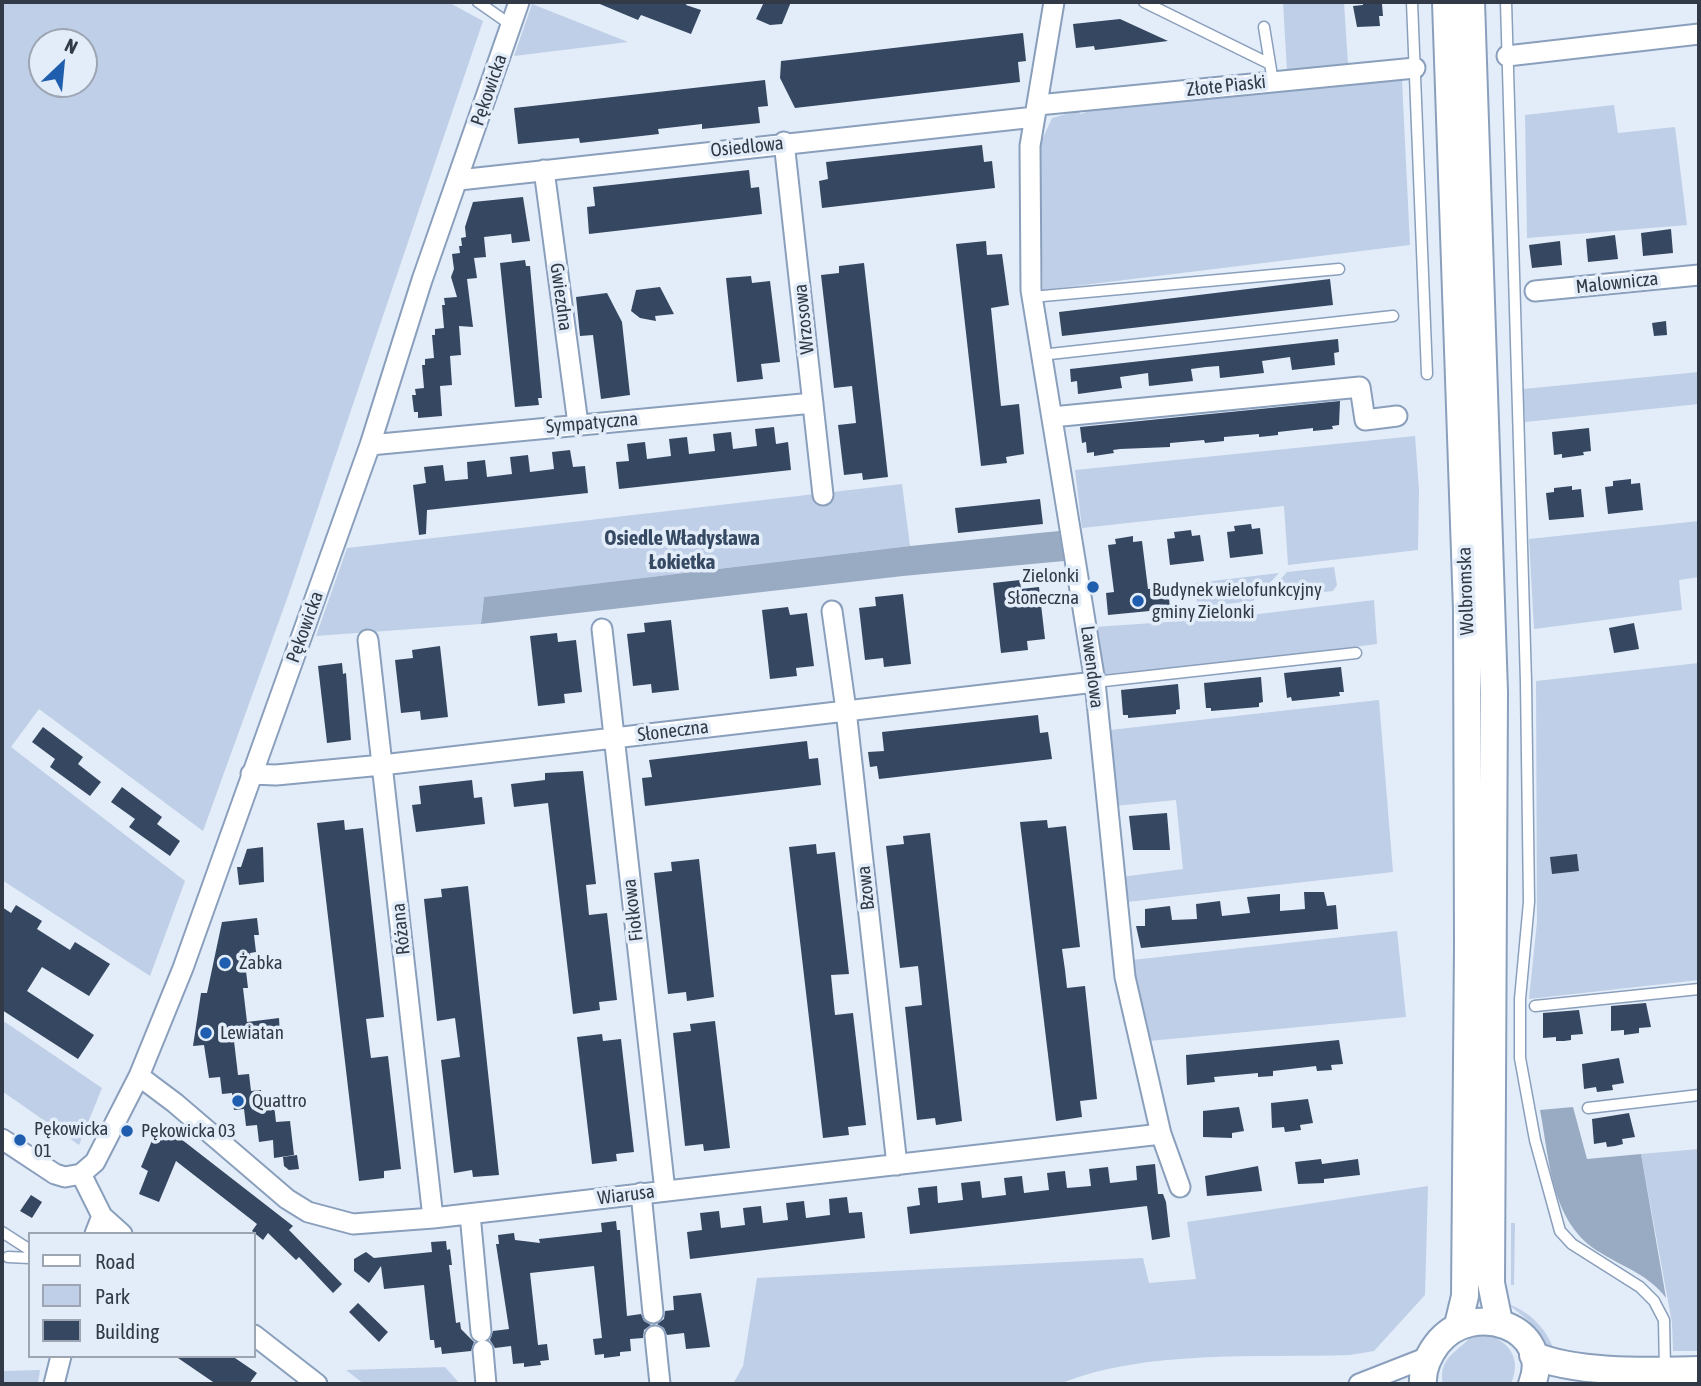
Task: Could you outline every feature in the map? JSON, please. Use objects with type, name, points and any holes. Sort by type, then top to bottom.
[{"type":"main road","name":"Wolbromska","points":[[1446,2],[1467,610],[1469,918],[1478,1179]]},
{"type":"main road","name":"Wolbromska","points":[[1471,2],[1494,692],[1478,1179]]},
{"type":"main road","points":[[1478,1179],[1491,1283],[1499,1322]]},
{"type":"main road","points":[[1458,1325],[1465,1296],[1478,1179]]},
{"type":"main road","points":[[1423,1384],[1428,1357],[1442,1338],[1458,1325],[1472,1320],[1499,1322],[1516,1331],[1532,1355],[1535,1366],[1532,1384]]},
{"type":"main road","points":[[1532,1355],[1555,1363],[1608,1370],[1699,1370]]},
{"type":"main road","points":[[1544,1384],[1608,1370]]},
{"type":"street","name":"Pękowicka","points":[[81,1174],[95,1162],[139,1076],[167,1010],[370,445],[422,280],[519,2]]},
{"type":"street","name":"Lawendowa","points":[[1054,2],[1028,170],[1032,297],[1095,682],[1125,977],[1161,1134],[1180,1187]]},
{"type":"street","points":[[1507,56],[1699,34]]},
{"type":"street","name":"Złote Piaski","points":[[1036,111],[1091,93],[1271,73],[1415,68]]},
{"type":"street","name":"Osiedlowa","points":[[459,180],[1036,111]]},
{"type":"street","name":"Wrzosowa","points":[[784,142],[823,495]]},
{"type":"street","name":"Gwiezdna","points":[[544,170],[578,424]]},
{"type":"street","name":"Malownicza","points":[[1535,291],[1699,275]]},
{"type":"street","points":[[1052,417],[1360,387],[1365,419],[1397,416]]},
{"type":"street","name":"Sympatyczna","points":[[370,445],[813,403]]},
{"type":"street","name":"Bzowa","points":[[832,611],[846,710],[897,1165]]},
{"type":"street","name":"Fiołkowa","points":[[602,629],[665,1191]]},
{"type":"street","name":"Różana","points":[[368,640],[433,1218]]},
{"type":"street","name":"Słoneczna","points":[[251,774],[276,775],[382,765],[1095,682]]},
{"type":"street","name":"Wiarusa","points":[[139,1076],[175,1103],[287,1199],[308,1212],[353,1224],[470,1214],[1161,1134]]},
{"type":"street","points":[[2,1139],[55,1174],[81,1174],[98,1225],[117,1232]]},
{"type":"street","points":[[641,1193],[653,1313]]},
{"type":"street","points":[[470,1214],[486,1384]]},
{"type":"street","points":[[655,1336],[660,1384]]},
{"type":"street","points":[[256,1337],[317,1384]]},
{"type":"street","points":[[1359,1384],[1428,1357]]},
{"type":"street","points":[[54,1384],[60,1358]]},
{"type":"lane","points":[[478,2],[511,25]]},
{"type":"lane","points":[[1144,2],[1271,73]]},
{"type":"lane","points":[[1412,2],[1427,374]]},
{"type":"lane","points":[[1506,2],[1526,682],[1529,902],[1520,999],[1520,1058],[1535,1140],[1560,1231],[1573,1244],[1640,1287],[1654,1301],[1664,1320],[1665,1371]]},
{"type":"lane","points":[[1264,27],[1271,73]]},
{"type":"lane","points":[[1032,297],[1339,269]]},
{"type":"lane","points":[[1041,355],[1393,316]]},
{"type":"lane","points":[[1095,682],[1356,653]]},
{"type":"lane","points":[[1535,1006],[1699,989]]},
{"type":"lane","points":[[1588,1108],[1699,1095]]},
{"type":"lane","points":[[2,1232],[28,1249]]},
{"type":"lane","points":[[8,1257],[28,1258]]},
{"type":"green space","points":[[2,2],[448,2],[483,21],[288,596],[203,831],[39,709],[11,747],[185,881],[150,976],[2,880]]},
{"type":"green space","points":[[1283,2],[1344,2],[1348,64],[1287,71]]},
{"type":"green space","points":[[532,4],[628,42],[514,56]]},
{"type":"green space","points":[[1402,80],[1410,245],[1043,290],[1038,140],[1042,140],[1052,118],[1077,111],[1081,114],[1091,110]]},
{"type":"green space","points":[[1614,105],[1618,133],[1675,127],[1687,225],[1527,238],[1525,115]]},
{"type":"green space","points":[[1699,372],[1699,404],[1525,422],[1523,389]]},
{"type":"green space","points":[[1415,436],[1419,490],[1418,550],[1288,565],[1284,506],[1082,528],[1075,470]]},
{"type":"green space","points":[[902,484],[910,546],[484,597],[481,624],[316,636],[347,548]]},
{"type":"green space","points":[[1699,521],[1699,577],[1679,580],[1682,610],[1534,629],[1529,539]]},
{"type":"green space","points":[[1334,567],[1337,585],[1333,591],[1263,599],[1287,572]]},
{"type":"green space","points":[[1279,573],[1253,601],[1201,607],[1197,604],[1196,583]]},
{"type":"green space","points":[[1374,600],[1377,644],[1103,679],[1095,627],[1226,618]]},
{"type":"green space","points":[[1699,663],[1699,980],[1529,999],[1537,922],[1536,681]]},
{"type":"green space","points":[[1379,700],[1393,872],[1127,902],[1121,877],[1183,869],[1176,800],[1114,806],[1110,730]]},
{"type":"green space","points":[[1397,931],[1406,1017],[1149,1041],[1132,960]]},
{"type":"green space","points":[[2,1020],[102,1088],[79,1145],[2,1091]]},
{"type":"green space","points":[[1699,1149],[1699,1351],[1673,1351],[1672,1323],[1641,1154]]},
{"type":"green space","points":[[1428,1186],[1425,1295],[1374,1351],[1350,1355],[1165,1360],[1128,1365],[1059,1384],[733,1384],[743,1366],[757,1278],[1143,1258],[1149,1283],[1196,1279],[1187,1222]]},
{"type":"green space","points":[[1511,1223],[1515,1223],[1514,1285],[1511,1285]]},
{"type":"green space","points":[[1508,1304],[1525,1312],[1538,1324],[1549,1338],[1556,1355],[1545,1347],[1530,1322]]},
{"type":"green space","points":[[1475,1332],[1495,1338],[1509,1348],[1515,1364],[1511,1384],[1443,1384],[1442,1375],[1447,1360]]},
{"type":"green space","points":[[445,1367],[460,1384],[364,1384],[346,1370]]},
{"type":"green space","points":[[40,1370],[38,1384],[2,1384],[2,1371]]},
{"type":"shaded area","points":[[1059,531],[1064,561],[903,576],[481,624],[484,597]]},
{"type":"shaded area","points":[[1573,1107],[1587,1159],[1641,1154],[1666,1298],[1644,1278],[1584,1241],[1562,1209],[1551,1170],[1540,1110]]},
{"type":"building","points":[[595,2],[687,2],[686,5],[701,10],[691,34],[641,15],[638,20]]},
{"type":"building","points":[[764,2],[791,2],[782,24],[770,25],[756,19]]},
{"type":"building","points":[[1363,2],[1382,4],[1380,26],[1357,27],[1353,6],[1363,5]]},
{"type":"building","points":[[1120,19],[1168,41],[1095,50],[1094,46],[1076,48],[1073,24]]},
{"type":"building","points":[[1023,33],[1026,61],[1018,62],[1020,82],[795,108],[780,78],[781,61]]},
{"type":"building","points":[[765,80],[768,106],[758,107],[760,123],[702,129],[702,124],[658,129],[659,134],[580,143],[579,138],[518,144],[514,108]]},
{"type":"building","points":[[982,145],[984,162],[992,161],[995,188],[822,208],[819,181],[828,179],[826,162]]},
{"type":"building","points":[[749,170],[751,188],[759,187],[762,214],[589,234],[587,207],[595,206],[593,187]]},
{"type":"building","points":[[523,197],[530,241],[512,243],[511,234],[484,237],[486,257],[474,258],[477,278],[467,279],[473,327],[459,326],[461,355],[450,356],[452,385],[440,386],[442,416],[418,418],[418,412],[414,412],[412,395],[416,395],[415,389],[424,388],[422,365],[425,365],[425,359],[434,358],[432,335],[435,335],[435,329],[444,328],[444,298],[457,297],[451,277],[454,269],[452,254],[460,253],[461,238],[466,237],[465,227],[473,202]]},
{"type":"building","points":[[1671,229],[1673,253],[1643,256],[1641,233]]},
{"type":"building","points":[[1615,235],[1618,259],[1588,262],[1586,239]]},
{"type":"building","points":[[986,241],[987,255],[1002,254],[1009,305],[991,308],[1001,406],[1019,404],[1024,454],[1006,457],[1007,463],[981,466],[956,244]]},
{"type":"building","points":[[1560,241],[1562,265],[1532,268],[1529,245]]},
{"type":"building","points":[[525,260],[526,266],[530,266],[542,398],[538,398],[539,405],[515,407],[500,263]]},
{"type":"building","points":[[864,263],[888,477],[863,480],[862,473],[844,475],[838,425],[856,423],[852,386],[834,388],[821,275],[839,273],[839,266]]},
{"type":"building","points":[[751,276],[752,283],[770,281],[780,362],[761,364],[763,379],[737,382],[726,278]]},
{"type":"building","points":[[1330,279],[1333,305],[1062,336],[1059,312]]},
{"type":"building","points":[[660,287],[674,314],[655,316],[656,321],[640,318],[631,311],[636,290]]},
{"type":"building","points":[[607,293],[622,322],[630,395],[601,399],[593,335],[580,336],[576,297]]},
{"type":"building","points":[[1666,321],[1667,335],[1654,336],[1652,323]]},
{"type":"building","points":[[1338,339],[1339,352],[1334,353],[1335,365],[1292,370],[1290,357],[1262,361],[1264,373],[1220,378],[1219,366],[1206,367],[1191,369],[1193,381],[1149,386],[1148,373],[1120,377],[1122,388],[1078,394],[1077,381],[1071,382],[1070,369]]},
{"type":"building","points":[[1340,401],[1339,425],[1332,426],[1333,429],[1313,431],[1313,428],[1259,437],[1259,434],[1224,437],[1224,441],[1205,443],[1204,440],[1170,443],[1170,447],[1120,449],[1113,450],[1114,453],[1094,456],[1094,452],[1087,453],[1086,442],[1082,443],[1080,427]]},
{"type":"building","points":[[774,427],[776,444],[788,442],[791,470],[619,489],[616,462],[629,461],[627,444],[645,442],[647,459],[671,456],[669,439],[687,437],[689,454],[715,451],[713,434],[731,432],[733,449],[757,446],[755,429]]},
{"type":"building","points":[[1589,428],[1591,451],[1583,452],[1584,455],[1562,458],[1562,454],[1554,455],[1552,432]]},
{"type":"building","points":[[570,450],[573,467],[585,466],[588,493],[427,510],[426,534],[419,535],[413,485],[426,483],[424,467],[443,465],[445,481],[468,479],[467,462],[485,460],[487,477],[512,474],[510,457],[528,455],[530,472],[554,469],[552,452]]},
{"type":"building","points":[[1631,479],[1631,484],[1640,483],[1643,510],[1608,514],[1605,487],[1613,486],[1613,481]]},
{"type":"building","points":[[1572,486],[1572,490],[1581,489],[1584,517],[1549,520],[1546,493],[1554,492],[1554,488]]},
{"type":"building","points":[[1040,499],[1043,524],[958,533],[955,508]]},
{"type":"building","points":[[1251,524],[1252,529],[1260,528],[1263,554],[1230,558],[1227,532],[1235,531],[1234,526]]},
{"type":"building","points":[[1191,530],[1192,536],[1200,535],[1204,561],[1170,565],[1167,539],[1175,538],[1174,532]]},
{"type":"building","points":[[1133,536],[1133,542],[1142,541],[1148,589],[1168,587],[1170,609],[1108,615],[1106,593],[1114,592],[1108,545],[1116,544],[1115,539]]},
{"type":"building","points":[[1020,580],[1021,589],[1039,587],[1045,639],[1027,641],[1028,650],[1001,653],[993,583]]},
{"type":"building","points":[[903,594],[911,664],[884,667],[883,658],[865,660],[859,608],[876,606],[875,597]]},
{"type":"building","points":[[788,607],[790,615],[807,613],[814,666],[796,668],[797,676],[770,679],[762,610]]},
{"type":"building","points":[[671,620],[679,690],[652,693],[651,684],[633,686],[627,634],[645,632],[644,623]]},
{"type":"building","points":[[1634,623],[1639,649],[1614,653],[1609,628]]},
{"type":"building","points":[[557,633],[558,642],[576,640],[582,692],[564,694],[565,703],[538,706],[530,636]]},
{"type":"building","points":[[440,646],[448,717],[421,720],[420,711],[401,713],[395,660],[413,658],[412,650]]},
{"type":"building","points":[[342,663],[343,674],[346,673],[351,740],[327,743],[318,666]]},
{"type":"building","points":[[1341,667],[1344,692],[1339,692],[1340,696],[1292,701],[1291,697],[1287,698],[1284,673]]},
{"type":"building","points":[[1261,677],[1263,702],[1259,703],[1259,707],[1211,711],[1211,708],[1206,708],[1204,683]]},
{"type":"building","points":[[1178,684],[1180,709],[1176,710],[1176,714],[1128,718],[1128,715],[1123,715],[1121,690]]},
{"type":"building","points":[[1038,715],[1040,733],[1048,732],[1052,759],[879,779],[877,766],[870,767],[868,752],[884,751],[882,732]]},
{"type":"building","points":[[43,727],[83,757],[78,764],[101,782],[90,796],[50,767],[55,759],[32,742]]},
{"type":"building","points":[[807,741],[809,759],[818,758],[821,785],[645,806],[642,778],[652,777],[649,760]]},
{"type":"building","points":[[583,771],[596,884],[586,885],[589,915],[607,913],[617,1000],[599,1002],[600,1010],[573,1014],[548,803],[514,807],[511,784],[545,780],[545,773]]},
{"type":"building","points":[[472,780],[474,798],[482,797],[485,824],[416,832],[412,805],[421,804],[419,786]]},
{"type":"building","points":[[122,787],[162,817],[157,824],[180,841],[170,856],[129,827],[135,819],[111,802]]},
{"type":"building","points":[[1167,813],[1170,850],[1133,850],[1129,816]]},
{"type":"building","points":[[344,820],[345,830],[363,828],[384,1017],[366,1019],[371,1058],[388,1056],[401,1169],[384,1171],[384,1178],[359,1181],[317,823]]},
{"type":"building","points":[[1047,820],[1048,828],[1066,826],[1080,947],[1062,949],[1067,988],[1085,986],[1097,1099],[1080,1101],[1082,1117],[1056,1121],[1020,822]]},
{"type":"building","points":[[930,833],[962,1121],[936,1125],[935,1118],[917,1120],[905,1007],[922,1005],[919,974],[918,966],[900,968],[886,846],[904,844],[903,836]]},
{"type":"building","points":[[816,844],[817,854],[835,852],[849,974],[831,975],[835,1015],[853,1013],[866,1125],[848,1127],[849,1135],[823,1138],[789,847]]},
{"type":"building","points":[[263,847],[264,882],[239,885],[237,867],[241,867],[247,849]]},
{"type":"building","points":[[1577,854],[1579,871],[1552,874],[1550,857]]},
{"type":"building","points":[[699,859],[714,997],[687,1001],[686,992],[668,994],[654,873],[672,871],[671,862]]},
{"type":"building","points":[[468,886],[499,1175],[473,1177],[472,1170],[454,1173],[441,1060],[460,1057],[455,1018],[437,1021],[424,899],[442,897],[441,889]]},
{"type":"building","points":[[1304,892],[1324,892],[1327,906],[1336,905],[1338,929],[1141,948],[1136,926],[1145,926],[1145,909],[1170,906],[1172,920],[1197,919],[1196,904],[1220,901],[1222,916],[1250,913],[1247,897],[1280,894],[1280,911],[1305,909]]},
{"type":"building","points":[[16,905],[42,921],[37,929],[70,950],[75,942],[110,964],[89,996],[42,967],[27,991],[94,1035],[78,1059],[2,1010],[2,907],[11,913]]},
{"type":"building","points":[[257,918],[259,935],[254,935],[256,952],[250,953],[252,970],[246,971],[248,988],[243,988],[247,1022],[279,1018],[280,1035],[234,1041],[238,1075],[249,1074],[251,1091],[261,1090],[263,1107],[274,1105],[276,1122],[290,1121],[294,1155],[274,1158],[273,1140],[259,1142],[257,1125],[246,1126],[244,1109],[234,1110],[232,1093],[222,1094],[220,1077],[209,1078],[204,1045],[193,1046],[201,993],[207,993],[222,922]]},
{"type":"building","points":[[1646,1003],[1651,1027],[1639,1028],[1639,1033],[1624,1035],[1624,1030],[1611,1031],[1611,1006]]},
{"type":"building","points":[[1579,1010],[1583,1034],[1571,1035],[1571,1040],[1564,1041],[1556,1041],[1556,1037],[1543,1038],[1543,1013]]},
{"type":"building","points":[[715,1021],[730,1148],[704,1151],[703,1144],[685,1146],[673,1033],[691,1031],[690,1024]]},
{"type":"building","points":[[602,1034],[603,1041],[621,1039],[634,1152],[616,1154],[617,1161],[592,1164],[577,1037]]},
{"type":"building","points":[[1339,1040],[1343,1064],[1331,1065],[1332,1070],[1317,1071],[1316,1066],[1273,1071],[1273,1076],[1258,1077],[1258,1073],[1214,1077],[1215,1082],[1187,1085],[1186,1055]]},
{"type":"building","points":[[1619,1058],[1624,1083],[1612,1085],[1613,1090],[1597,1092],[1596,1087],[1584,1089],[1582,1064]]},
{"type":"building","points":[[1308,1099],[1313,1123],[1300,1125],[1301,1130],[1285,1132],[1284,1127],[1272,1128],[1271,1103]]},
{"type":"building","points":[[1239,1107],[1244,1131],[1232,1133],[1232,1138],[1203,1137],[1203,1111]]},
{"type":"building","points":[[1629,1113],[1635,1137],[1622,1139],[1623,1144],[1615,1146],[1607,1147],[1606,1142],[1594,1144],[1592,1119]]},
{"type":"building","points":[[158,1126],[172,1132],[293,1226],[289,1230],[342,1284],[333,1293],[299,1257],[296,1260],[268,1233],[263,1240],[252,1231],[257,1224],[176,1161],[159,1202],[139,1194],[148,1171],[141,1167]]},
{"type":"building","points":[[297,1155],[299,1169],[289,1170],[284,1166],[283,1157]]},
{"type":"building","points":[[1321,1159],[1322,1164],[1358,1159],[1360,1175],[1324,1179],[1324,1183],[1298,1184],[1295,1162]]},
{"type":"building","points":[[1155,1164],[1158,1194],[1163,1194],[1166,1202],[1170,1237],[1152,1240],[1147,1206],[910,1234],[907,1207],[920,1205],[918,1188],[937,1186],[938,1203],[963,1200],[961,1183],[980,1181],[982,1198],[1006,1195],[1004,1178],[1022,1176],[1024,1193],[1049,1190],[1047,1173],[1065,1171],[1067,1188],[1091,1186],[1089,1169],[1108,1167],[1110,1183],[1137,1180],[1136,1166]]},
{"type":"building","points":[[1258,1166],[1262,1191],[1207,1196],[1205,1176]]},
{"type":"building","points":[[31,1195],[42,1202],[32,1218],[20,1211]]},
{"type":"building","points":[[847,1197],[849,1213],[862,1212],[865,1238],[690,1259],[687,1232],[702,1230],[700,1213],[719,1211],[721,1228],[745,1225],[743,1208],[761,1206],[763,1223],[788,1220],[786,1203],[804,1201],[806,1218],[830,1215],[829,1199]]},
{"type":"building","points":[[616,1221],[617,1230],[620,1230],[627,1316],[641,1314],[644,1321],[651,1325],[644,1330],[643,1338],[630,1339],[631,1351],[620,1352],[620,1356],[604,1358],[604,1354],[595,1355],[593,1339],[602,1338],[594,1266],[530,1273],[538,1345],[547,1344],[549,1360],[540,1361],[541,1365],[524,1367],[524,1363],[513,1364],[511,1346],[495,1348],[490,1340],[493,1331],[509,1329],[496,1244],[499,1244],[498,1235],[514,1233],[515,1240],[540,1243],[539,1239],[602,1232],[601,1223]]},
{"type":"building","points":[[446,1241],[452,1265],[449,1265],[456,1323],[460,1322],[461,1329],[474,1342],[471,1351],[442,1354],[441,1347],[435,1348],[434,1340],[430,1340],[424,1285],[384,1289],[381,1266],[369,1283],[354,1271],[354,1259],[366,1252],[374,1258],[432,1252],[431,1242]]},
{"type":"building","points":[[701,1293],[710,1347],[686,1349],[684,1333],[667,1335],[664,1328],[657,1324],[664,1319],[665,1311],[674,1310],[673,1296]]},
{"type":"building","points":[[358,1303],[388,1332],[379,1342],[349,1312]]},
{"type":"building","points":[[178,1358],[235,1358],[257,1373],[249,1384],[216,1384]]},
{"type":"place","name":"Zielonki Słoneczna","points":[[1093,587]]},
{"type":"place","name":"Budynek wielofunkcyjny gminy Zielonki","points":[[1138,601]]},
{"type":"place","name":"Żabka","points":[[225,963]]},
{"type":"place","name":"Lewiatan","points":[[206,1033]]},
{"type":"place","name":"Quattro","points":[[238,1101]]},
{"type":"place","name":"Pękowicka 03","points":[[127,1131]]},
{"type":"place","name":"Pękowicka 01","points":[[20,1140]]},
{"type":"district","name":"Osiedle Władysława Łokietka","points":[[682,550]]}]
